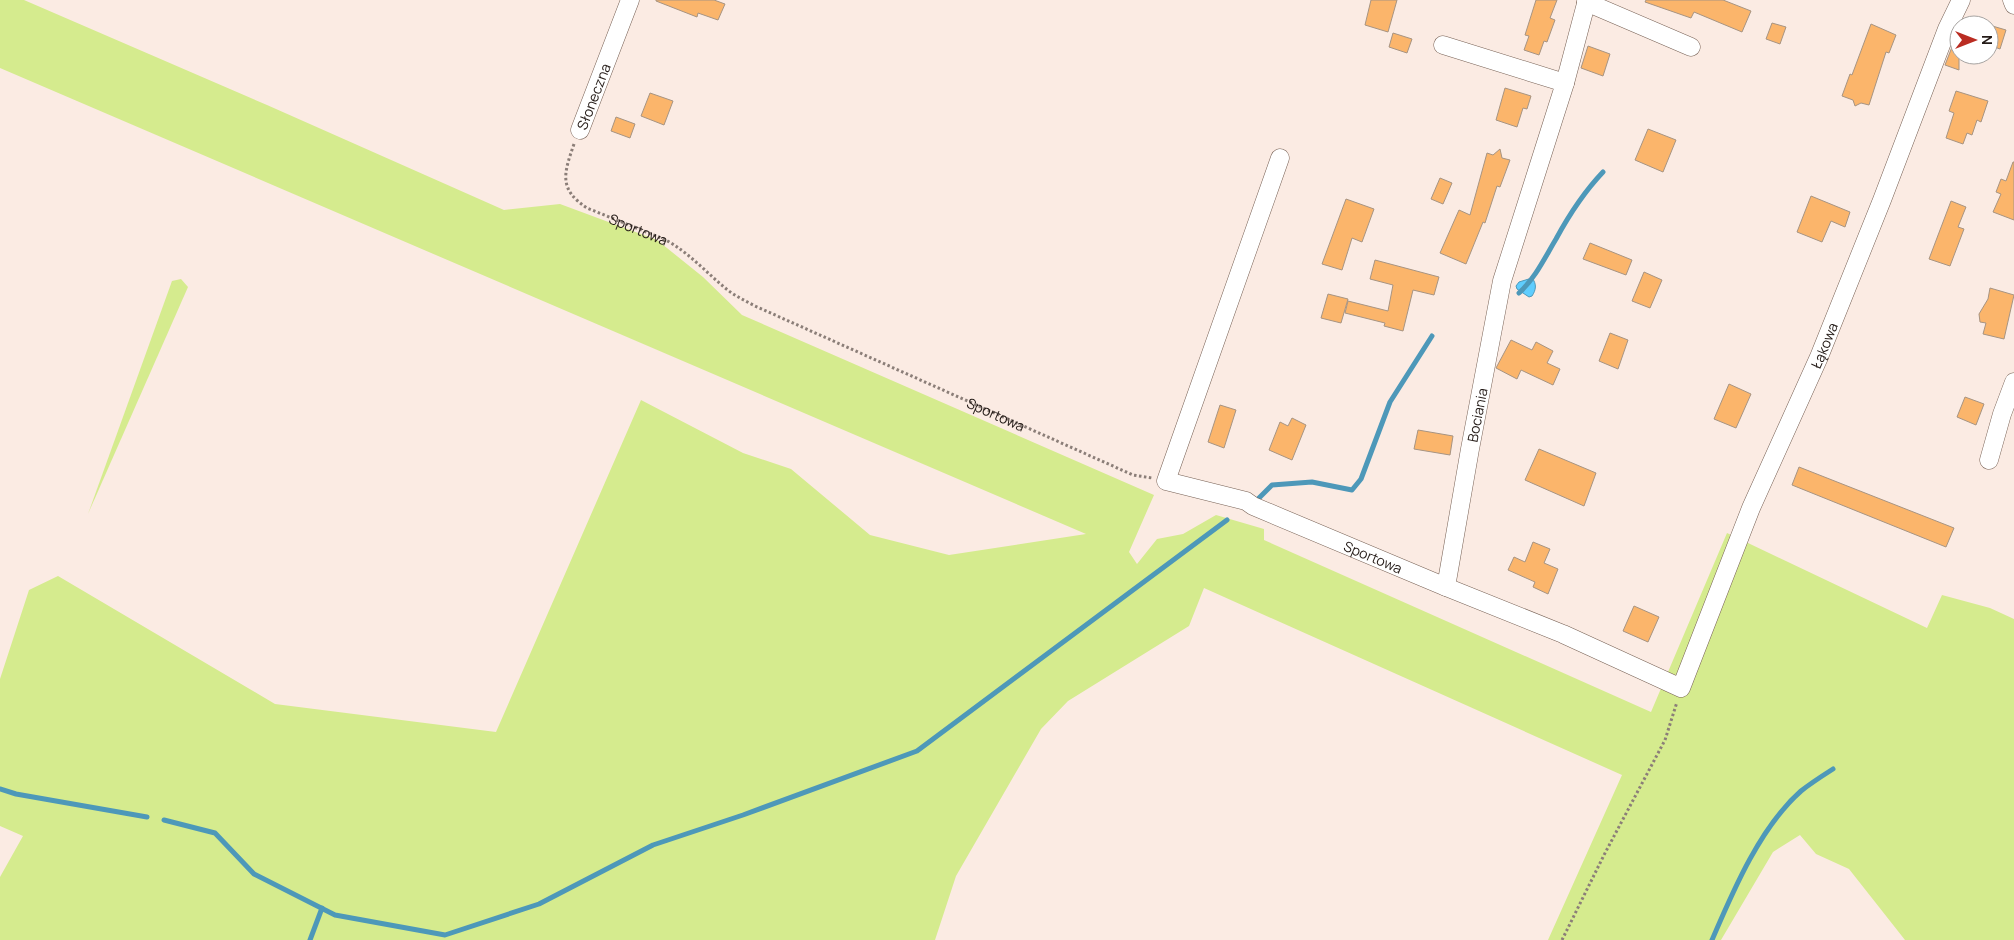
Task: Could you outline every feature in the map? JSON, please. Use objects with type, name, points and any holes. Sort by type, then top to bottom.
[{"type":"street","name":"Słoneczna","points":[[580,130],[630,0]]},
{"type":"street","name":"Łąkowa","points":[[1681,688],[1751,508],[1819,357],[1882,200],[1947,29],[1961,0]]},
{"type":"street","points":[[2012,0],[2014,5]]},
{"type":"street","points":[[1586,1],[1691,47]]},
{"type":"street","name":"Bociania","points":[[1446,587],[1502,281],[1565,83],[1586,1]]},
{"type":"street","points":[[1443,45],[1565,83]]},
{"type":"street","points":[[1166,480],[1280,158]]},
{"type":"street","points":[[1989,460],[2002,414],[2014,382]]},
{"type":"street","name":"Sportowa","points":[[1166,480],[1246,501],[1253,506],[1446,587]]},
{"type":"street","points":[[1446,587],[1563,634],[1681,688]]},
{"type":"path","name":"Słoneczna","points":[[569,192],[566,187],[566,171],[580,130]]},
{"type":"path","name":"Sportowa","points":[[569,192],[576,201],[587,208],[666,240],[693,258],[725,288],[755,306],[1133,474],[1166,480]]},
{"type":"path","points":[[1562,940],[1665,740],[1681,688]]},
{"type":"green space","points":[[0,0],[24,0],[504,210],[560,204],[657,240],[703,277],[742,315],[1154,495],[1129,552],[1137,564],[1157,539],[1183,534],[1216,515],[1264,529],[1264,540],[1651,712],[1727,533],[1927,628],[1942,595],[1990,608],[2014,619],[2014,940],[1905,940],[1849,869],[1816,854],[1800,835],[1773,852],[1721,940],[1548,940],[1622,775],[1204,588],[1189,626],[1068,701],[1041,729],[956,876],[935,940],[0,940],[0,877],[23,836],[0,826],[0,679],[29,590],[58,576],[275,704],[496,732],[641,400],[743,453],[791,469],[870,535],[949,555],[1086,534],[0,68]]},
{"type":"green space","points":[[181,279],[188,287],[88,514],[172,281]]},
{"type":"water","points":[[1532,278],[1535,282],[1535,289],[1532,296],[1529,297],[1517,289],[1516,286],[1519,282]]},
{"type":"building","points":[[656,0],[714,0],[725,4],[718,20],[698,13],[697,17]]},
{"type":"building","points":[[1371,0],[1397,0],[1388,32],[1365,25]]},
{"type":"building","points":[[1536,0],[1557,0],[1550,18],[1555,20],[1547,42],[1544,41],[1539,55],[1524,50],[1529,36],[1525,35]]},
{"type":"building","points":[[1646,0],[1723,0],[1751,11],[1742,32],[1694,12],[1691,18],[1645,2]]},
{"type":"building","points":[[1772,23],[1786,27],[1780,44],[1766,39]]},
{"type":"building","points":[[1871,24],[1896,35],[1889,53],[1886,52],[1869,105],[1861,103],[1855,106],[1853,100],[1842,96]]},
{"type":"building","points":[[1999,28],[2006,30],[1999,49]]},
{"type":"building","points":[[1393,33],[1412,39],[1407,53],[1389,47]]},
{"type":"building","points":[[1588,46],[1610,54],[1603,76],[1581,68]]},
{"type":"building","points":[[1949,55],[1949,65],[1959,65],[1959,70],[1945,65]]},
{"type":"building","points":[[1505,88],[1531,96],[1527,109],[1523,108],[1517,127],[1496,120]]},
{"type":"building","points":[[1956,91],[1988,101],[1981,122],[1977,120],[1972,135],[1967,133],[1963,144],[1946,138],[1954,113],[1949,111]]},
{"type":"building","points":[[650,93],[673,101],[664,125],[641,116]]},
{"type":"building","points":[[616,117],[635,124],[630,138],[611,131]]},
{"type":"building","points":[[1648,129],[1676,140],[1663,172],[1635,160]]},
{"type":"building","points":[[1500,149],[1502,158],[1510,160],[1500,187],[1497,186],[1485,223],[1483,222],[1466,264],[1440,253],[1459,210],[1470,215],[1487,153],[1493,155]]},
{"type":"building","points":[[2013,162],[2014,220],[1993,212],[2001,194],[1996,192],[2001,179],[2006,181]]},
{"type":"building","points":[[1440,178],[1452,183],[1443,204],[1431,199]]},
{"type":"building","points":[[1811,196],[1850,212],[1845,227],[1831,221],[1822,242],[1797,232]]},
{"type":"building","points":[[1346,199],[1374,209],[1362,242],[1352,238],[1342,270],[1322,264]]},
{"type":"building","points":[[1951,201],[1966,207],[1958,227],[1964,229],[1950,266],[1929,259]]},
{"type":"building","points":[[1590,243],[1632,260],[1626,275],[1583,259]]},
{"type":"building","points":[[1375,260],[1439,277],[1434,295],[1413,290],[1403,331],[1384,326],[1385,323],[1345,313],[1348,301],[1388,311],[1393,285],[1370,279]]},
{"type":"building","points":[[1644,272],[1662,280],[1650,308],[1632,301]]},
{"type":"building","points":[[1990,288],[2014,295],[2004,339],[1983,334],[1986,323],[1980,322],[1979,314],[1988,299]]},
{"type":"building","points":[[1328,294],[1348,299],[1341,323],[1321,318]]},
{"type":"building","points":[[1610,333],[1628,340],[1618,369],[1599,361]]},
{"type":"building","points":[[1511,340],[1532,350],[1536,342],[1553,351],[1547,363],[1560,369],[1553,385],[1521,370],[1517,379],[1496,368]]},
{"type":"building","points":[[1729,384],[1751,394],[1736,428],[1714,419]]},
{"type":"building","points":[[1965,397],[1984,404],[1976,425],[1957,417]]},
{"type":"building","points":[[1220,405],[1236,410],[1224,448],[1208,442]]},
{"type":"building","points":[[1292,418],[1306,425],[1292,460],[1269,450],[1280,422],[1288,426]]},
{"type":"building","points":[[1418,430],[1453,436],[1450,455],[1414,449]]},
{"type":"building","points":[[1539,449],[1596,473],[1584,506],[1525,480]]},
{"type":"building","points":[[1799,467],[1954,528],[1946,547],[1792,485]]},
{"type":"building","points":[[1533,542],[1550,549],[1544,563],[1558,569],[1548,594],[1533,587],[1535,582],[1508,570],[1514,557],[1525,562]]},
{"type":"building","points":[[1634,606],[1659,617],[1648,642],[1623,631]]},
{"type":"waterway","points":[[1519,293],[1530,281],[1577,204],[1603,172]]},
{"type":"waterway","points":[[1258,499],[1272,485],[1312,482],[1352,490],[1361,479],[1390,402],[1432,336]]},
{"type":"waterway","points":[[164,820],[215,833],[254,874],[335,915],[445,935],[539,904],[653,845],[743,815],[917,751],[1227,520]]},
{"type":"waterway","points":[[1712,940],[1729,901],[1760,841],[1786,806],[1801,791],[1833,769]]},
{"type":"waterway","points":[[0,789],[16,794],[147,817]]},
{"type":"waterway","points":[[310,940],[322,908]]}]
